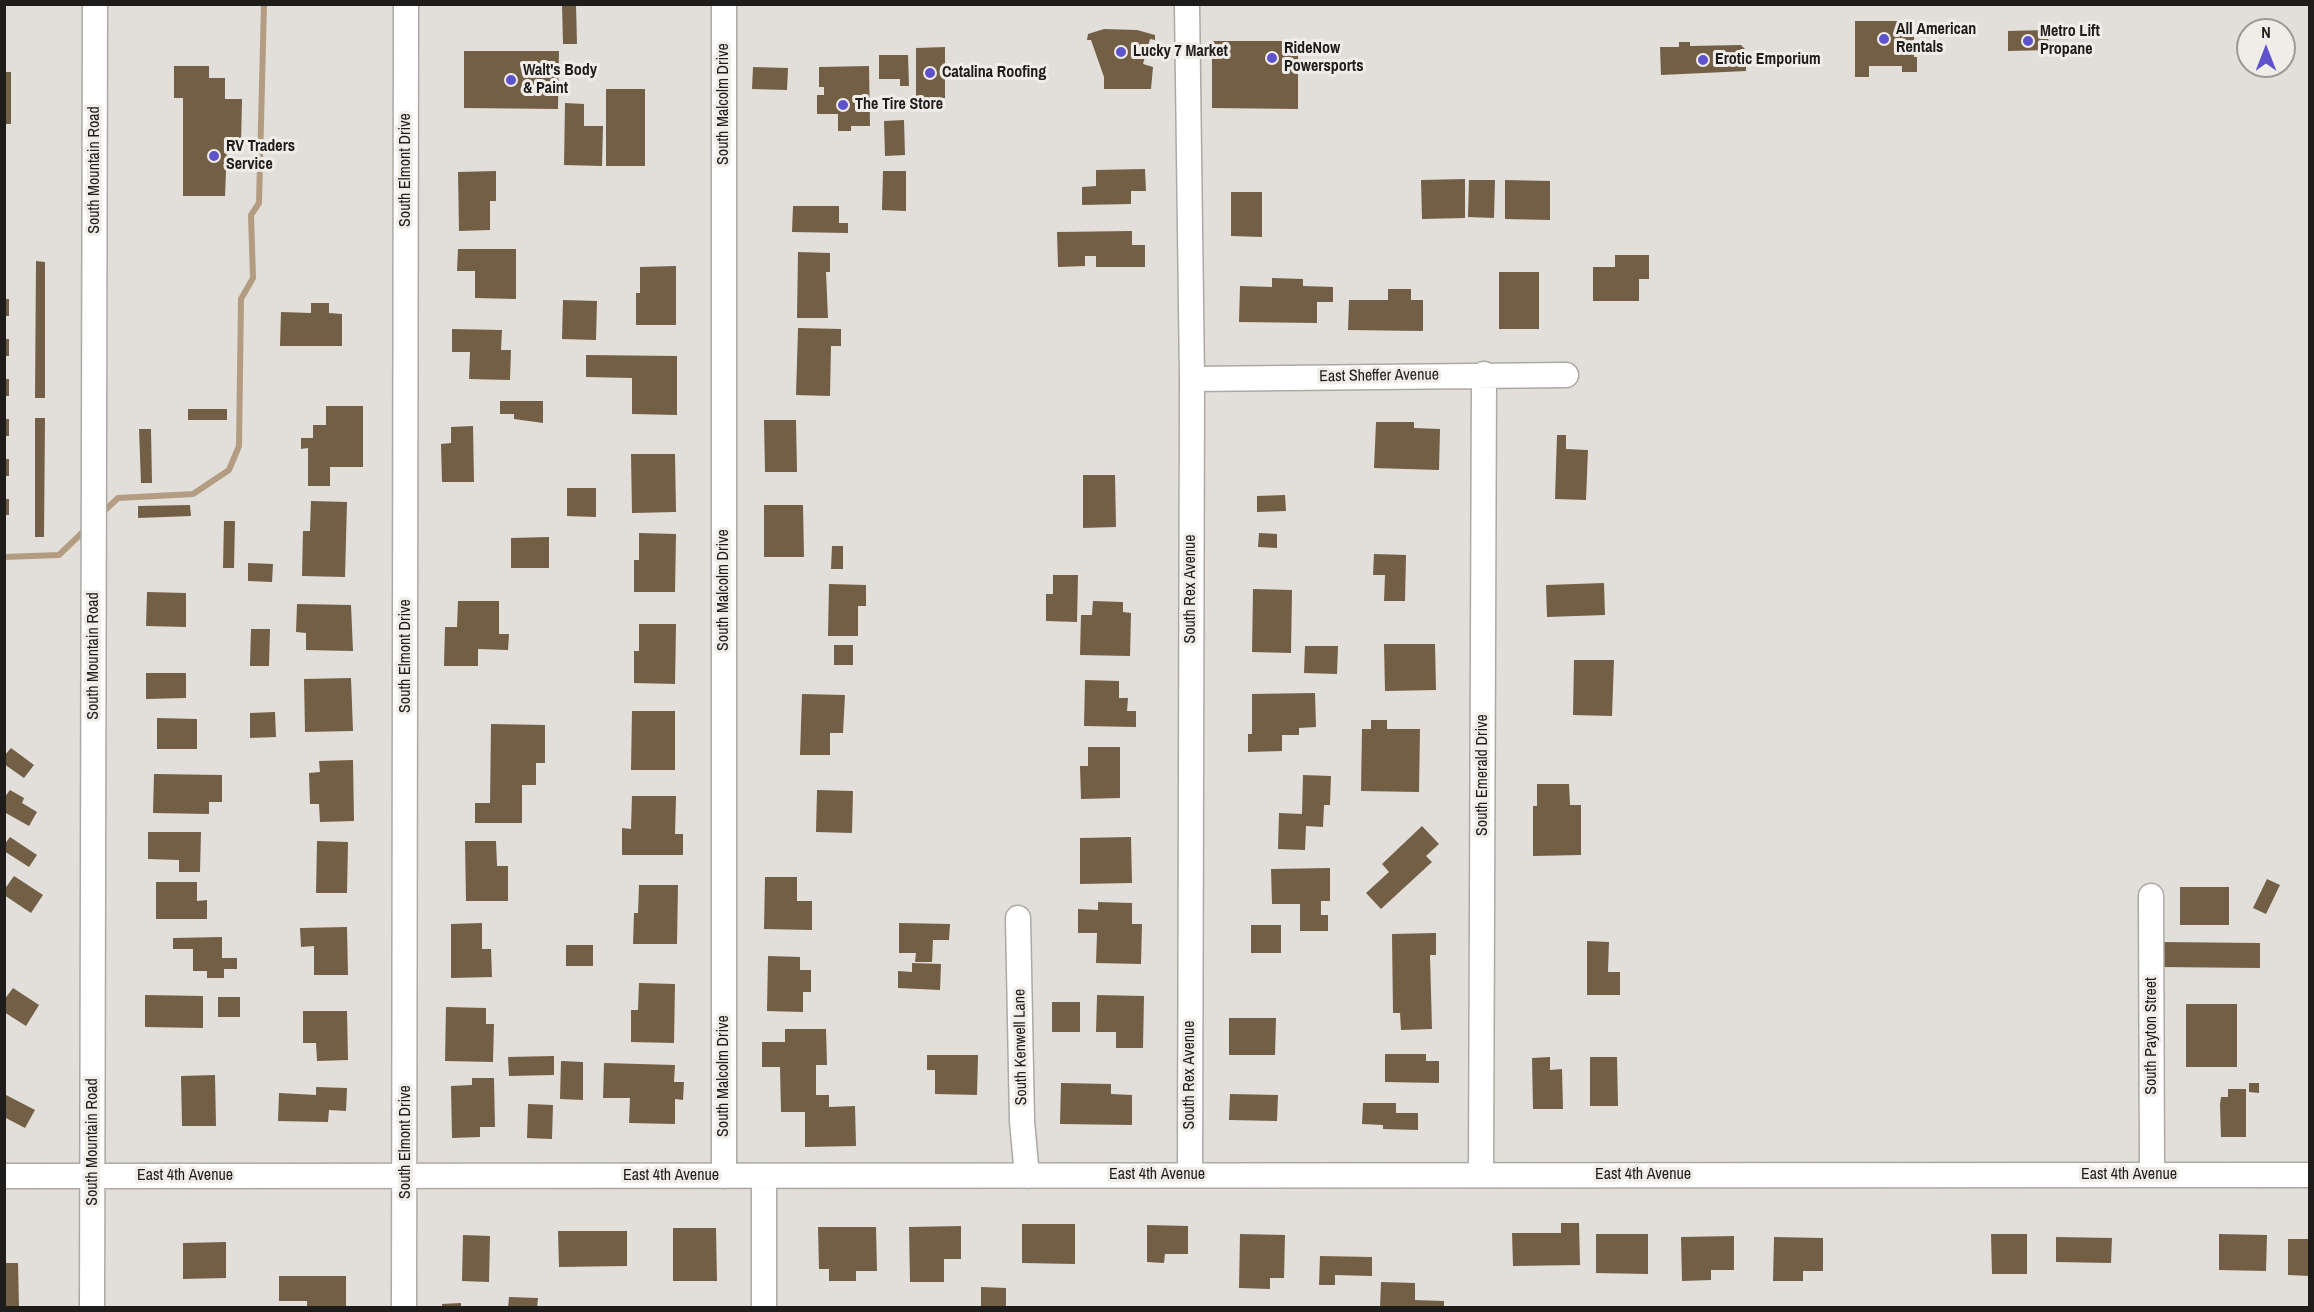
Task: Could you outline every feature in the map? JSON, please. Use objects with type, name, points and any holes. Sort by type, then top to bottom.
[{"type":"street","name":"South Mountain Road","points":[[92,1308],[95,4]]},
{"type":"street","name":"South Elmont Drive","points":[[404,1308],[406,4]]},
{"type":"street","name":"South Malcolm Drive","points":[[724,4],[724,1176]]},
{"type":"street","name":"South Rex Avenue","points":[[1187,4],[1192,379],[1190,1174]]},
{"type":"street","name":"East Sheffer Avenue","points":[[1192,379],[1484,374],[1566,375]]},
{"type":"street","name":"South Emerald Drive","points":[[1481,1175],[1484,374]]},
{"type":"street","name":"South Payton Street","points":[[2151,896],[2152,1175]]},
{"type":"street","name":"South Kenwell Lane","points":[[1018,918],[1022,1121],[1027,1176]]},
{"type":"street","name":"East 4th Avenue","points":[[4,1176],[2310,1175]]},
{"type":"street","points":[[764,1176],[764,1308]]},
{"type":"building","points":[[562,4],[576,4],[577,44],[563,44]]},
{"type":"building","name":"All American Rentals","points":[[1855,21],[1914,21],[1914,57],[1917,57],[1917,72],[1902,72],[1902,66],[1869,66],[1869,77],[1855,77]]},
{"type":"building","name":"Lucky 7 Market","points":[[1104,29],[1137,30],[1155,35],[1155,40],[1150,39],[1143,64],[1153,67],[1151,89],[1104,89],[1104,77],[1091,40],[1087,40],[1088,34]]},
{"type":"building","name":"Metro Lift Propane","points":[[2048,30],[2049,50],[2008,51],[2008,31]]},
{"type":"building","points":[[1212,41],[1298,41],[1298,109],[1212,108]]},
{"type":"building","name":"Erotic Emporium","points":[[1679,42],[1690,42],[1690,46],[1741,45],[1746,50],[1746,71],[1661,75],[1660,47],[1679,47]]},
{"type":"building","name":"Catalina Roofing","points":[[945,47],[945,98],[916,98],[916,48]]},
{"type":"building","name":"Walt's Body & Paint","points":[[464,51],[559,51],[558,109],[464,108]]},
{"type":"building","points":[[879,55],[908,55],[909,86],[900,86],[900,79],[879,79]]},
{"type":"building","points":[[174,66],[209,66],[209,78],[225,78],[225,99],[242,99],[241,146],[227,146],[225,196],[183,196],[183,98],[174,98]]},
{"type":"building","name":"The Tire Store","points":[[869,66],[870,126],[851,126],[851,131],[838,131],[838,114],[817,114],[817,95],[824,95],[824,87],[819,87],[819,67]]},
{"type":"building","points":[[753,67],[788,68],[787,90],[752,89]]},
{"type":"building","points":[[4,72],[11,72],[11,124],[4,124]]},
{"type":"building","points":[[606,89],[645,89],[645,166],[606,166]]},
{"type":"building","points":[[565,103],[584,104],[584,126],[603,126],[602,166],[564,165]]},
{"type":"building","points":[[904,120],[905,155],[885,156],[884,121]]},
{"type":"building","points":[[1145,169],[1146,191],[1131,191],[1131,204],[1082,205],[1082,187],[1096,186],[1096,170]]},
{"type":"building","points":[[496,171],[496,201],[490,201],[490,230],[459,231],[458,172]]},
{"type":"building","points":[[883,171],[906,171],[906,211],[882,210]]},
{"type":"building","points":[[1465,179],[1465,218],[1422,219],[1421,180]]},
{"type":"building","points":[[1469,180],[1495,180],[1494,218],[1468,217]]},
{"type":"building","points":[[1505,180],[1550,181],[1550,220],[1505,219]]},
{"type":"building","points":[[1231,192],[1262,192],[1262,237],[1231,236]]},
{"type":"building","points":[[793,206],[839,206],[839,223],[848,223],[848,233],[792,232]]},
{"type":"building","points":[[1132,231],[1132,245],[1145,245],[1145,267],[1096,267],[1096,256],[1085,256],[1085,266],[1058,267],[1057,232]]},
{"type":"building","points":[[458,249],[516,249],[516,299],[475,298],[475,271],[457,271]]},
{"type":"building","points":[[798,252],[830,253],[830,272],[826,272],[828,318],[797,318]]},
{"type":"building","points":[[1615,255],[1649,255],[1649,279],[1639,279],[1639,301],[1593,301],[1593,267],[1615,267]]},
{"type":"building","points":[[36,261],[45,262],[45,398],[35,398]]},
{"type":"building","points":[[676,266],[676,325],[636,325],[636,293],[640,293],[640,267]]},
{"type":"building","points":[[1499,272],[1539,272],[1539,329],[1499,329]]},
{"type":"building","points":[[1272,278],[1303,279],[1303,286],[1333,287],[1333,302],[1317,302],[1317,323],[1239,322],[1240,286],[1272,287]]},
{"type":"building","points":[[1388,289],[1411,289],[1411,300],[1423,300],[1423,331],[1348,330],[1349,300],[1388,300]]},
{"type":"building","points":[[4,299],[9,299],[9,316],[4,316]]},
{"type":"building","points":[[563,300],[597,301],[596,340],[562,339]]},
{"type":"building","points":[[311,303],[329,303],[329,313],[342,314],[342,346],[280,346],[281,312],[311,313]]},
{"type":"building","points":[[798,328],[841,329],[841,346],[831,346],[830,396],[796,395]]},
{"type":"building","points":[[452,329],[502,330],[501,350],[511,350],[510,380],[469,379],[470,352],[452,352]]},
{"type":"building","points":[[4,339],[9,339],[9,356],[4,356]]},
{"type":"building","points":[[586,355],[677,356],[677,415],[632,414],[632,378],[586,377]]},
{"type":"building","points":[[4,379],[9,379],[9,396],[4,396]]},
{"type":"building","points":[[500,401],[543,401],[543,423],[514,419],[514,414],[500,414]]},
{"type":"building","points":[[326,406],[363,406],[363,467],[330,467],[330,486],[308,486],[308,448],[301,449],[301,438],[313,438],[313,425],[326,425]]},
{"type":"building","points":[[188,409],[227,409],[227,420],[188,420]]},
{"type":"building","points":[[35,418],[45,418],[44,537],[35,537]]},
{"type":"building","points":[[4,419],[9,419],[9,436],[4,436]]},
{"type":"building","points":[[764,420],[796,420],[797,472],[765,472]]},
{"type":"building","points":[[1376,422],[1414,422],[1414,428],[1440,429],[1439,470],[1374,468]]},
{"type":"building","points":[[473,426],[474,482],[442,482],[441,444],[451,443],[451,427]]},
{"type":"building","points":[[139,429],[151,429],[152,483],[141,483]]},
{"type":"building","points":[[1557,435],[1566,435],[1566,449],[1588,450],[1586,500],[1555,499]]},
{"type":"building","points":[[631,454],[675,454],[676,512],[632,513]]},
{"type":"building","points":[[4,459],[9,459],[9,476],[4,476]]},
{"type":"building","points":[[1083,475],[1115,475],[1116,527],[1083,528]]},
{"type":"building","points":[[567,488],[596,488],[596,517],[567,516]]},
{"type":"building","points":[[1285,495],[1286,511],[1257,512],[1257,496]]},
{"type":"building","points":[[4,499],[9,499],[9,515],[4,515]]},
{"type":"building","points":[[311,501],[347,502],[345,577],[302,576],[303,531],[310,531]]},
{"type":"building","points":[[190,505],[191,516],[138,518],[138,506]]},
{"type":"building","points":[[764,505],[803,505],[804,557],[764,557]]},
{"type":"building","points":[[224,521],[235,521],[234,568],[223,568]]},
{"type":"building","points":[[639,533],[676,534],[675,592],[634,592],[634,560],[639,560]]},
{"type":"building","points":[[1259,533],[1277,534],[1277,548],[1258,547]]},
{"type":"building","points":[[549,537],[549,568],[511,568],[511,538]]},
{"type":"building","points":[[832,546],[843,546],[843,569],[831,569]]},
{"type":"building","points":[[1374,554],[1406,555],[1405,601],[1384,601],[1385,575],[1373,575]]},
{"type":"building","points":[[248,563],[273,564],[272,582],[248,581]]},
{"type":"building","points":[[1053,575],[1078,575],[1077,622],[1046,621],[1046,594],[1053,594]]},
{"type":"building","points":[[1604,583],[1605,615],[1547,617],[1546,585]]},
{"type":"building","points":[[829,584],[866,585],[866,606],[858,606],[858,636],[828,636]]},
{"type":"building","points":[[1253,589],[1292,590],[1291,653],[1252,652]]},
{"type":"building","points":[[147,592],[186,593],[186,627],[146,626]]},
{"type":"building","points":[[458,601],[499,601],[499,634],[509,634],[508,650],[478,649],[478,666],[444,666],[445,627],[457,627]]},
{"type":"building","points":[[1093,601],[1123,602],[1123,612],[1131,613],[1130,656],[1080,655],[1081,615],[1092,615]]},
{"type":"building","points":[[297,604],[351,605],[353,651],[306,650],[306,633],[296,632]]},
{"type":"building","points":[[639,624],[676,624],[675,684],[634,683],[634,651],[639,651]]},
{"type":"building","points":[[251,629],[270,629],[269,666],[250,666]]},
{"type":"building","points":[[1384,644],[1435,644],[1436,690],[1385,691]]},
{"type":"building","points":[[834,645],[853,645],[853,665],[834,665]]},
{"type":"building","points":[[1305,646],[1338,646],[1337,674],[1304,673]]},
{"type":"building","points":[[1574,660],[1614,660],[1612,716],[1573,715]]},
{"type":"building","points":[[146,673],[186,673],[186,698],[146,699]]},
{"type":"building","points":[[351,678],[353,731],[305,732],[304,679]]},
{"type":"building","points":[[1085,680],[1119,681],[1119,698],[1128,698],[1127,711],[1136,711],[1136,727],[1084,726]]},
{"type":"building","points":[[1315,693],[1316,727],[1299,728],[1299,735],[1282,735],[1282,751],[1248,752],[1248,734],[1252,734],[1252,694]]},
{"type":"building","points":[[802,694],[845,695],[843,733],[830,733],[830,755],[800,755]]},
{"type":"building","points":[[632,711],[675,711],[675,770],[631,770]]},
{"type":"building","points":[[275,712],[276,737],[250,738],[250,713]]},
{"type":"building","points":[[157,718],[197,719],[197,749],[157,749]]},
{"type":"building","points":[[1371,720],[1387,720],[1387,729],[1420,729],[1419,792],[1361,791],[1362,729],[1371,729]]},
{"type":"building","points":[[491,724],[545,725],[545,763],[536,763],[536,785],[522,785],[522,823],[475,823],[475,803],[490,803]]},
{"type":"building","points":[[1088,747],[1120,747],[1120,798],[1081,799],[1080,766],[1088,766]]},
{"type":"building","points":[[11,748],[34,765],[24,778],[4,764],[4,756]]},
{"type":"building","points":[[353,760],[354,821],[320,822],[319,804],[310,804],[309,773],[320,772],[319,761]]},
{"type":"building","points":[[154,774],[222,775],[222,802],[209,802],[209,814],[153,813]]},
{"type":"building","points":[[1303,775],[1331,776],[1330,805],[1324,805],[1323,827],[1306,826],[1305,850],[1278,849],[1279,813],[1302,814]]},
{"type":"building","points":[[1537,784],[1569,784],[1570,805],[1581,805],[1581,855],[1533,856],[1533,806],[1537,806]]},
{"type":"building","points":[[10,790],[24,798],[22,803],[37,812],[29,826],[4,812],[4,798]]},
{"type":"building","points":[[817,790],[853,791],[852,833],[816,832]]},
{"type":"building","points":[[632,796],[676,796],[675,834],[683,834],[683,855],[622,855],[622,828],[631,829]]},
{"type":"building","points":[[1422,826],[1439,844],[1426,856],[1432,862],[1381,909],[1366,893],[1389,872],[1382,864]]},
{"type":"building","points":[[148,832],[201,832],[200,872],[179,872],[179,860],[148,859]]},
{"type":"building","points":[[10,837],[37,855],[29,867],[4,851],[4,845]]},
{"type":"building","points":[[1131,837],[1132,883],[1080,884],[1080,838]]},
{"type":"building","points":[[317,841],[348,842],[347,893],[316,893]]},
{"type":"building","points":[[465,841],[496,841],[497,866],[508,866],[508,901],[466,901]]},
{"type":"building","points":[[1330,868],[1330,901],[1321,901],[1321,915],[1328,915],[1328,931],[1300,931],[1300,904],[1272,904],[1271,869]]},
{"type":"building","points":[[14,876],[43,895],[31,913],[4,895],[4,890]]},
{"type":"building","points":[[765,877],[797,877],[797,901],[812,901],[812,930],[764,929]]},
{"type":"building","points":[[2267,879],[2280,885],[2266,914],[2253,908]]},
{"type":"building","points":[[156,882],[197,882],[197,901],[207,900],[207,919],[156,919]]},
{"type":"building","points":[[639,885],[678,885],[677,944],[633,944],[634,913],[638,913]]},
{"type":"building","points":[[2180,887],[2229,887],[2229,925],[2180,925]]},
{"type":"building","points":[[1098,902],[1132,903],[1132,924],[1142,924],[1141,964],[1096,963],[1097,933],[1078,933],[1078,909],[1098,910]]},
{"type":"building","points":[[482,923],[482,949],[491,949],[492,977],[451,978],[451,924]]},
{"type":"building","points":[[899,923],[950,924],[949,940],[933,940],[932,962],[915,962],[916,953],[899,953]]},
{"type":"building","points":[[1251,925],[1281,925],[1281,953],[1251,953]]},
{"type":"building","points":[[347,927],[348,975],[314,975],[314,946],[301,947],[300,928]]},
{"type":"building","points":[[1436,933],[1436,955],[1430,955],[1432,1029],[1401,1030],[1400,1013],[1393,1013],[1392,934]]},
{"type":"building","points":[[222,937],[222,958],[237,958],[237,969],[224,969],[224,978],[207,978],[207,971],[193,971],[193,949],[173,949],[173,938]]},
{"type":"building","points":[[1587,941],[1609,942],[1608,972],[1620,972],[1620,995],[1587,995]]},
{"type":"building","points":[[2160,942],[2260,943],[2260,968],[2159,967]]},
{"type":"building","points":[[566,945],[593,945],[593,966],[566,966]]},
{"type":"building","points":[[768,956],[800,957],[800,970],[811,970],[811,992],[803,992],[803,1012],[767,1011]]},
{"type":"building","points":[[912,963],[941,964],[940,990],[898,988],[898,971],[912,972]]},
{"type":"building","points":[[639,983],[675,984],[674,1043],[631,1042],[631,1010],[638,1010]]},
{"type":"building","points":[[13,988],[39,1005],[26,1026],[4,1012],[4,1000]]},
{"type":"building","points":[[145,995],[203,996],[203,1028],[145,1027]]},
{"type":"building","points":[[1097,995],[1144,996],[1143,1048],[1116,1048],[1116,1032],[1096,1032]]},
{"type":"building","points":[[218,997],[240,997],[240,1017],[218,1017]]},
{"type":"building","points":[[1052,1002],[1080,1002],[1080,1032],[1052,1032]]},
{"type":"building","points":[[2186,1004],[2237,1004],[2237,1067],[2186,1067]]},
{"type":"building","points":[[446,1007],[486,1008],[486,1024],[494,1024],[493,1062],[445,1061]]},
{"type":"building","points":[[303,1011],[347,1011],[348,1060],[317,1061],[316,1043],[303,1043]]},
{"type":"building","points":[[1229,1018],[1276,1018],[1275,1055],[1229,1055]]},
{"type":"building","points":[[785,1029],[826,1029],[827,1065],[816,1065],[816,1095],[829,1095],[829,1107],[855,1106],[856,1146],[805,1147],[805,1112],[781,1112],[780,1067],[762,1067],[762,1042],[785,1042]]},
{"type":"building","points":[[1385,1054],[1426,1054],[1426,1061],[1439,1061],[1439,1083],[1385,1082]]},
{"type":"building","points":[[927,1055],[978,1055],[977,1095],[935,1094],[935,1070],[927,1070]]},
{"type":"building","points":[[554,1056],[554,1075],[509,1076],[508,1057]]},
{"type":"building","points":[[1550,1057],[1550,1070],[1562,1069],[1563,1109],[1533,1109],[1532,1058]]},
{"type":"building","points":[[1590,1057],[1617,1057],[1618,1106],[1590,1106]]},
{"type":"building","points":[[561,1061],[583,1062],[583,1100],[560,1099]]},
{"type":"building","points":[[604,1063],[675,1065],[674,1082],[684,1082],[683,1100],[675,1099],[675,1124],[629,1123],[630,1098],[603,1098]]},
{"type":"building","points":[[215,1075],[216,1126],[182,1126],[181,1076]]},
{"type":"building","points":[[472,1078],[494,1078],[495,1127],[480,1127],[480,1137],[452,1138],[451,1086],[472,1085]]},
{"type":"building","points":[[1061,1083],[1111,1084],[1111,1094],[1132,1095],[1132,1125],[1060,1124]]},
{"type":"building","points":[[2249,1083],[2259,1083],[2259,1093],[2249,1092]]},
{"type":"building","points":[[316,1087],[347,1088],[346,1111],[329,1110],[328,1122],[278,1121],[279,1093],[316,1095]]},
{"type":"building","points":[[2228,1089],[2246,1089],[2246,1137],[2221,1137],[2221,1097],[2228,1097]]},
{"type":"building","points":[[1230,1094],[1278,1095],[1277,1121],[1229,1120]]},
{"type":"building","points":[[6,1095],[35,1110],[25,1128],[4,1117]]},
{"type":"building","points":[[1363,1103],[1396,1103],[1396,1113],[1418,1113],[1418,1130],[1383,1129],[1383,1125],[1362,1124]]},
{"type":"building","points":[[528,1104],[553,1105],[552,1139],[527,1138]]},
{"type":"building","points":[[1561,1223],[1579,1223],[1580,1265],[1513,1266],[1512,1233],[1561,1233]]},
{"type":"building","points":[[1022,1224],[1075,1224],[1075,1264],[1022,1263]]},
{"type":"building","points":[[1147,1225],[1188,1226],[1188,1254],[1165,1254],[1164,1263],[1147,1262]]},
{"type":"building","points":[[961,1226],[961,1259],[944,1259],[944,1282],[910,1282],[909,1227]]},
{"type":"building","points":[[818,1227],[876,1227],[877,1271],[856,1271],[856,1281],[829,1281],[829,1269],[819,1269]]},
{"type":"building","points":[[673,1228],[716,1228],[717,1281],[673,1281]]},
{"type":"building","points":[[558,1231],[627,1231],[627,1266],[559,1267]]},
{"type":"building","points":[[1240,1234],[1285,1235],[1284,1278],[1270,1278],[1270,1289],[1239,1288]]},
{"type":"building","points":[[1596,1234],[1648,1234],[1648,1274],[1596,1273]]},
{"type":"building","points":[[1991,1234],[2027,1234],[2027,1274],[1992,1274]]},
{"type":"building","points":[[2219,1234],[2267,1235],[2266,1271],[2219,1270]]},
{"type":"building","points":[[463,1235],[490,1236],[489,1282],[462,1281]]},
{"type":"building","points":[[1734,1236],[1734,1270],[1711,1270],[1711,1280],[1682,1281],[1681,1237]]},
{"type":"building","points":[[1774,1237],[1823,1238],[1823,1271],[1803,1271],[1803,1281],[1773,1281]]},
{"type":"building","points":[[2056,1237],[2112,1238],[2111,1263],[2056,1262]]},
{"type":"building","points":[[2288,1239],[2310,1239],[2310,1276],[2288,1275]]},
{"type":"building","points":[[226,1242],[226,1278],[183,1279],[183,1243]]},
{"type":"building","points":[[1320,1256],[1372,1257],[1372,1276],[1335,1275],[1335,1285],[1319,1285]]},
{"type":"building","points":[[4,1263],[18,1263],[19,1308],[4,1308]]},
{"type":"building","points":[[279,1276],[346,1276],[346,1308],[307,1308],[307,1301],[279,1301]]},
{"type":"building","points":[[1381,1282],[1415,1283],[1415,1300],[1444,1301],[1444,1308],[1380,1308]]},
{"type":"building","points":[[981,1287],[1006,1288],[1006,1308],[981,1308]]},
{"type":"building","points":[[509,1297],[538,1298],[537,1308],[508,1308]]},
{"type":"building","points":[[461,1303],[461,1308],[442,1308],[442,1304]]},
{"type":"waterway","points":[[101,514],[118,498],[193,494],[229,470],[239,446],[241,299],[253,278],[251,215],[259,203],[264,4]]},
{"type":"waterway","points":[[4,557],[59,555],[88,527]]},
{"type":"place","name":"All American Rentals","points":[[1884,39]]},
{"type":"place","name":"Metro Lift Propane","points":[[2028,41]]},
{"type":"place","name":"Lucky 7 Market","points":[[1121,52]]},
{"type":"place","name":"RideNow Powersports","points":[[1272,58]]},
{"type":"place","name":"Erotic Emporium","points":[[1703,60]]},
{"type":"place","name":"Catalina Roofing","points":[[930,73]]},
{"type":"place","name":"Walt's Body & Paint","points":[[511,80]]},
{"type":"place","name":"The Tire Store","points":[[843,105]]},
{"type":"place","name":"RV Traders Service","points":[[214,156]]}]
